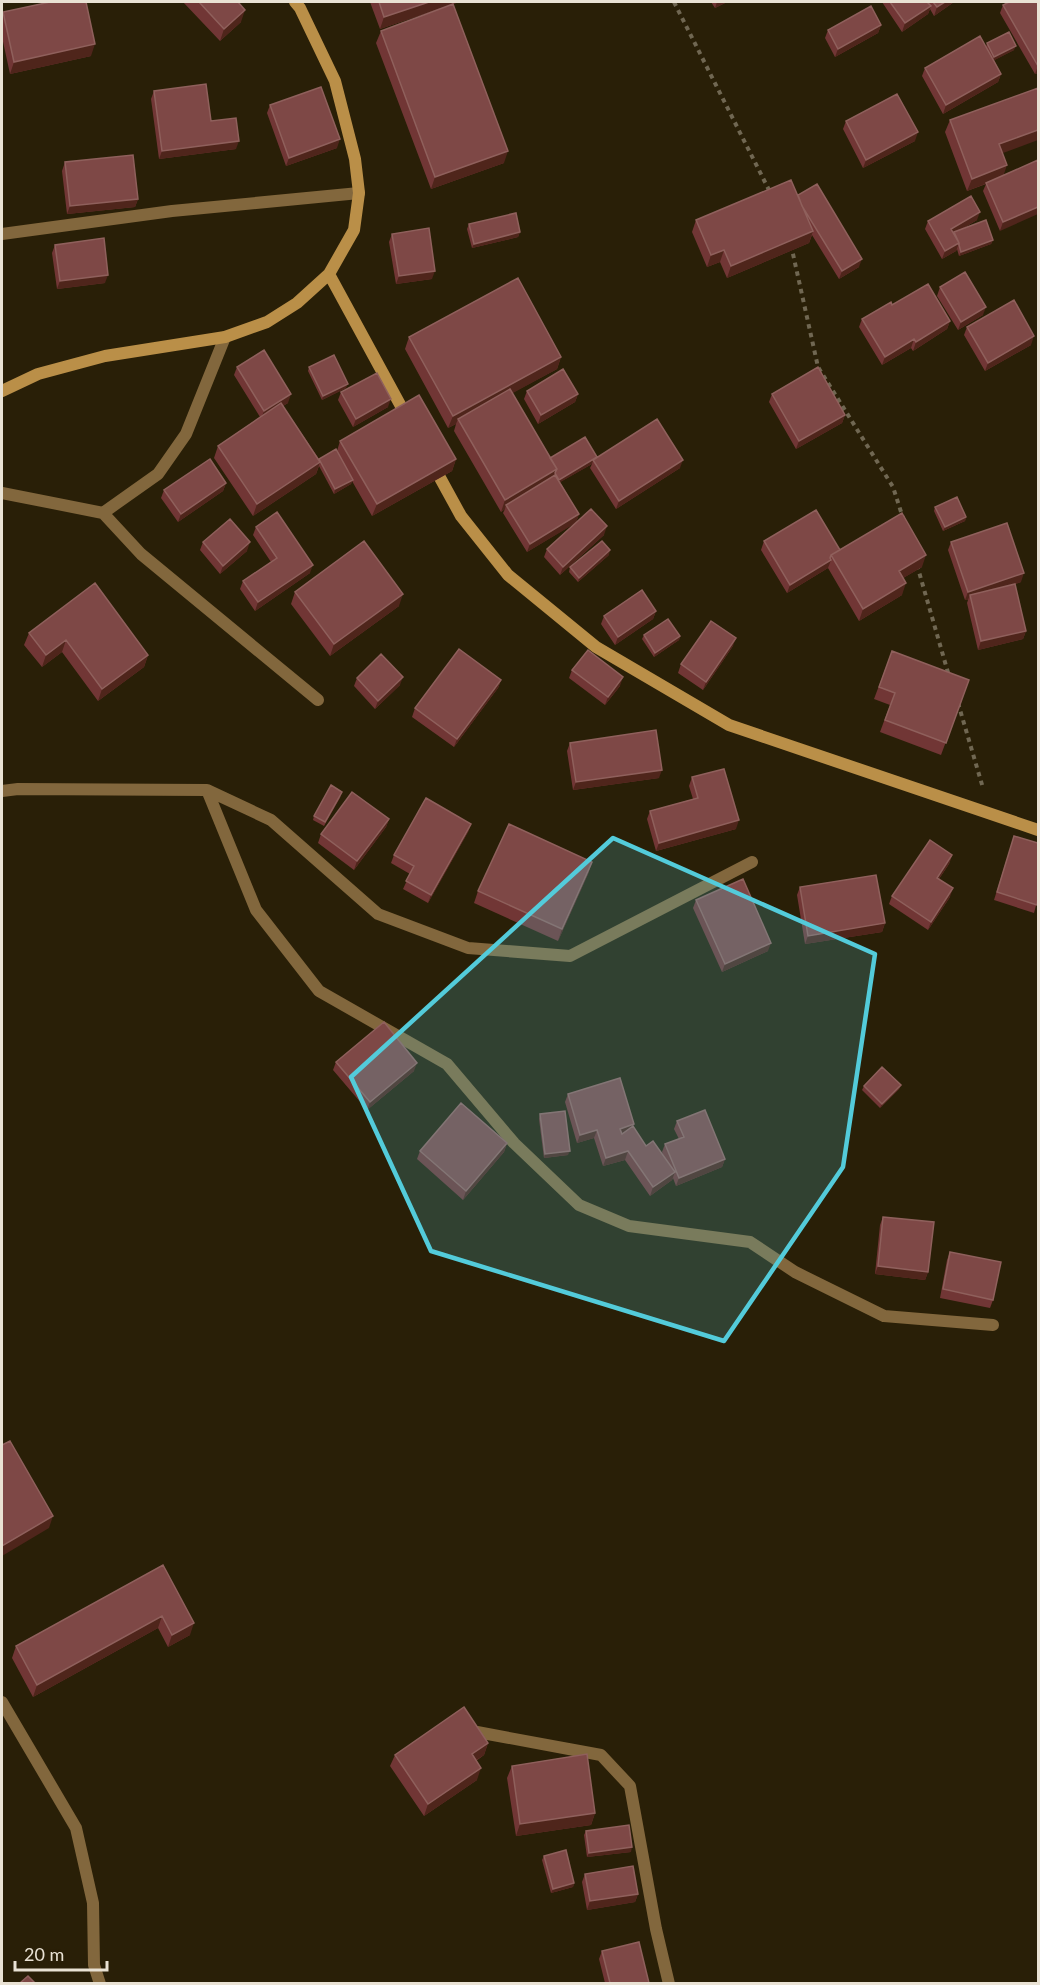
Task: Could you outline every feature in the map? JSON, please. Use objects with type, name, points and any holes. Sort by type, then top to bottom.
[{"type":"street","points":[[2,391],[38,374],[105,356],[225,337],[267,322],[297,303],[328,274],[354,230],[359,193],[356,159],[335,81],[295,2]]},
{"type":"street","points":[[2,234],[172,211],[359,193]]},
{"type":"street","points":[[328,274],[415,432]]},
{"type":"street","points":[[103,513],[158,474],[186,435],[225,337]]},
{"type":"street","points":[[427,453],[461,516],[508,575],[596,647],[729,725],[1038,830]]},
{"type":"street","points":[[2,494],[103,513],[141,554],[318,700]]},
{"type":"street","points":[[2,791],[18,789],[207,790],[271,820],[378,914],[468,948],[570,956],[752,862]]},
{"type":"street","points":[[207,790],[256,910],[319,991],[447,1064],[514,1143],[579,1205],[629,1226],[750,1242],[795,1272],[884,1316],[993,1325]]},
{"type":"street","points":[[2,1702],[76,1828],[93,1903],[94,1965],[100,1983]]},
{"type":"street","points":[[477,1732],[601,1755],[630,1786],[656,1929],[669,1983]]},
{"type":"path","points":[[674,2],[775,202]]},
{"type":"path","points":[[788,234],[818,367],[893,487],[903,521]]},
{"type":"path","points":[[913,555],[950,678]]},
{"type":"path","points":[[957,701],[990,813]]},
{"type":"highlighted area","points":[[613,838],[875,954],[843,1167],[724,1341],[431,1251],[351,1077]]},
{"type":"building","points":[[50,2],[86,2],[95,44],[14,62],[3,12]]},
{"type":"building","points":[[199,2],[238,2],[245,10],[224,29]]},
{"type":"building","points":[[379,2],[429,2],[384,17]]},
{"type":"building","points":[[890,2],[927,2],[931,6],[905,23]]},
{"type":"building","points":[[933,2],[945,2],[937,7]]},
{"type":"building","points":[[1009,2],[1037,2],[1038,4],[1038,66],[1003,5]]},
{"type":"building","points":[[453,4],[508,151],[435,177],[381,31]]},
{"type":"building","points":[[871,6],[881,25],[838,49],[828,30]]},
{"type":"building","points":[[1009,32],[1016,46],[994,57],[987,43]]},
{"type":"building","points":[[980,36],[1001,74],[946,105],[925,68]]},
{"type":"building","points":[[206,84],[211,121],[236,118],[239,141],[162,151],[154,91]]},
{"type":"building","points":[[321,87],[340,139],[289,158],[270,105]]},
{"type":"building","points":[[1038,88],[1038,130],[999,144],[1007,165],[972,179],[950,120]]},
{"type":"building","points":[[897,94],[918,132],[866,160],[846,121]]},
{"type":"building","points":[[133,155],[138,199],[70,206],[65,162]]},
{"type":"building","points":[[1038,160],[1038,207],[1003,222],[986,183]]},
{"type":"building","points":[[791,180],[813,231],[731,266],[724,250],[711,255],[696,220]]},
{"type":"building","points":[[817,184],[862,259],[842,271],[802,206],[798,195]]},
{"type":"building","points":[[971,196],[980,212],[951,229],[959,243],[945,251],[928,221]]},
{"type":"building","points":[[516,213],[520,232],[474,244],[469,224]]},
{"type":"building","points":[[986,220],[993,240],[961,252],[954,232]]},
{"type":"building","points":[[429,228],[435,271],[399,276],[392,234]]},
{"type":"building","points":[[104,238],[108,275],[60,281],[55,245]]},
{"type":"building","points":[[965,272],[986,307],[961,322],[940,287]]},
{"type":"building","points":[[518,278],[561,357],[453,416],[409,337]]},
{"type":"building","points":[[928,284],[950,321],[916,342],[914,339],[885,357],[862,319]]},
{"type":"building","points":[[1014,300],[1034,336],[988,363],[967,327]]},
{"type":"building","points":[[264,350],[291,394],[264,411],[237,367]]},
{"type":"building","points":[[334,355],[348,384],[323,396],[309,367]]},
{"type":"building","points":[[818,367],[845,415],[799,441],[772,394]]},
{"type":"building","points":[[563,369],[578,394],[541,415],[527,391]]},
{"type":"building","points":[[377,373],[391,399],[356,419],[341,392]]},
{"type":"building","points":[[510,389],[557,469],[505,500],[458,419]]},
{"type":"building","points":[[419,395],[456,459],[377,504],[340,441]]},
{"type":"building","points":[[281,403],[320,462],[257,504],[218,446]]},
{"type":"building","points":[[657,419],[683,460],[619,501],[593,460]]},
{"type":"building","points":[[585,437],[597,457],[559,480],[555,473],[557,469],[550,458]]},
{"type":"building","points":[[336,449],[353,480],[335,489],[319,459]]},
{"type":"building","points":[[210,459],[226,483],[181,514],[164,490]]},
{"type":"building","points":[[555,475],[579,514],[530,544],[506,505]]},
{"type":"building","points":[[957,497],[966,517],[945,527],[935,507]]},
{"type":"building","points":[[591,509],[607,526],[563,567],[547,549]]},
{"type":"building","points":[[816,510],[840,550],[831,555],[831,560],[790,585],[764,541]]},
{"type":"building","points":[[277,512],[313,565],[258,602],[243,581],[277,558],[256,527]]},
{"type":"building","points":[[902,513],[926,555],[899,571],[906,583],[863,609],[831,555]]},
{"type":"building","points":[[230,519],[250,542],[223,566],[203,542]]},
{"type":"building","points":[[1007,523],[1024,573],[968,592],[951,542]]},
{"type":"building","points":[[364,541],[403,594],[334,644],[295,592]]},
{"type":"building","points":[[602,541],[610,550],[579,578],[570,567]]},
{"type":"building","points":[[95,583],[148,655],[102,689],[66,640],[46,655],[29,633]]},
{"type":"building","points":[[1015,584],[1026,631],[981,641],[970,595]]},
{"type":"building","points":[[642,590],[656,611],[618,637],[604,616]]},
{"type":"building","points":[[668,619],[680,636],[655,653],[644,635]]},
{"type":"building","points":[[711,621],[736,638],[706,682],[681,664]]},
{"type":"building","points":[[459,649],[501,680],[457,739],[415,708]]},
{"type":"building","points":[[588,650],[623,677],[608,697],[572,670]]},
{"type":"building","points":[[892,651],[969,680],[946,743],[885,720],[895,693],[879,687]]},
{"type":"building","points":[[381,654],[403,677],[378,701],[357,678]]},
{"type":"building","points":[[656,730],[662,770],[576,782],[570,743]]},
{"type":"building","points":[[724,769],[739,820],[659,843],[650,811],[698,798],[692,777]]},
{"type":"building","points":[[331,785],[342,792],[325,822],[314,816]]},
{"type":"building","points":[[352,792],[389,819],[357,861],[321,834]]},
{"type":"building","points":[[426,798],[471,824],[431,895],[406,881],[414,866],[394,855]]},
{"type":"building","points":[[509,824],[592,862],[562,929],[478,891]]},
{"type":"building","points":[[1014,836],[1038,843],[1037,905],[997,892]]},
{"type":"building","points":[[930,840],[952,855],[937,878],[953,888],[931,922],[892,896]]},
{"type":"building","points":[[876,875],[885,923],[808,936],[800,887]]},
{"type":"building","points":[[743,879],[771,943],[725,964],[696,900]]},
{"type":"building","points":[[384,1022],[417,1063],[370,1102],[336,1062]]},
{"type":"building","points":[[882,1067],[901,1085],[882,1104],[864,1086]]},
{"type":"building","points":[[620,1078],[634,1124],[620,1129],[622,1134],[633,1126],[646,1146],[653,1141],[675,1172],[653,1187],[628,1151],[606,1158],[597,1130],[580,1135],[568,1094]]},
{"type":"building","points":[[461,1103],[507,1143],[466,1191],[420,1151]]},
{"type":"building","points":[[705,1110],[725,1159],[679,1178],[665,1144],[684,1137],[677,1121]]},
{"type":"building","points":[[565,1111],[570,1151],[545,1154],[540,1114]]},
{"type":"building","points":[[883,1217],[934,1222],[928,1272],[878,1266]]},
{"type":"building","points":[[950,1252],[1001,1262],[993,1300],[943,1289]]},
{"type":"building","points":[[10,1441],[53,1516],[2,1546],[2,1445]]},
{"type":"building","points":[[163,1565],[194,1623],[172,1635],[162,1616],[37,1685],[16,1646]]},
{"type":"building","points":[[464,1707],[488,1743],[472,1754],[481,1768],[428,1804],[395,1755]]},
{"type":"building","points":[[587,1754],[595,1813],[520,1824],[512,1766]]},
{"type":"building","points":[[629,1825],[632,1847],[589,1853],[586,1831]]},
{"type":"building","points":[[566,1850],[574,1883],[553,1889],[544,1856]]},
{"type":"building","points":[[633,1866],[638,1894],[590,1901],[585,1874]]},
{"type":"building","points":[[639,1942],[649,1983],[610,1983],[602,1951]]},
{"type":"building","points":[[28,1976],[35,1983],[20,1983]]}]
